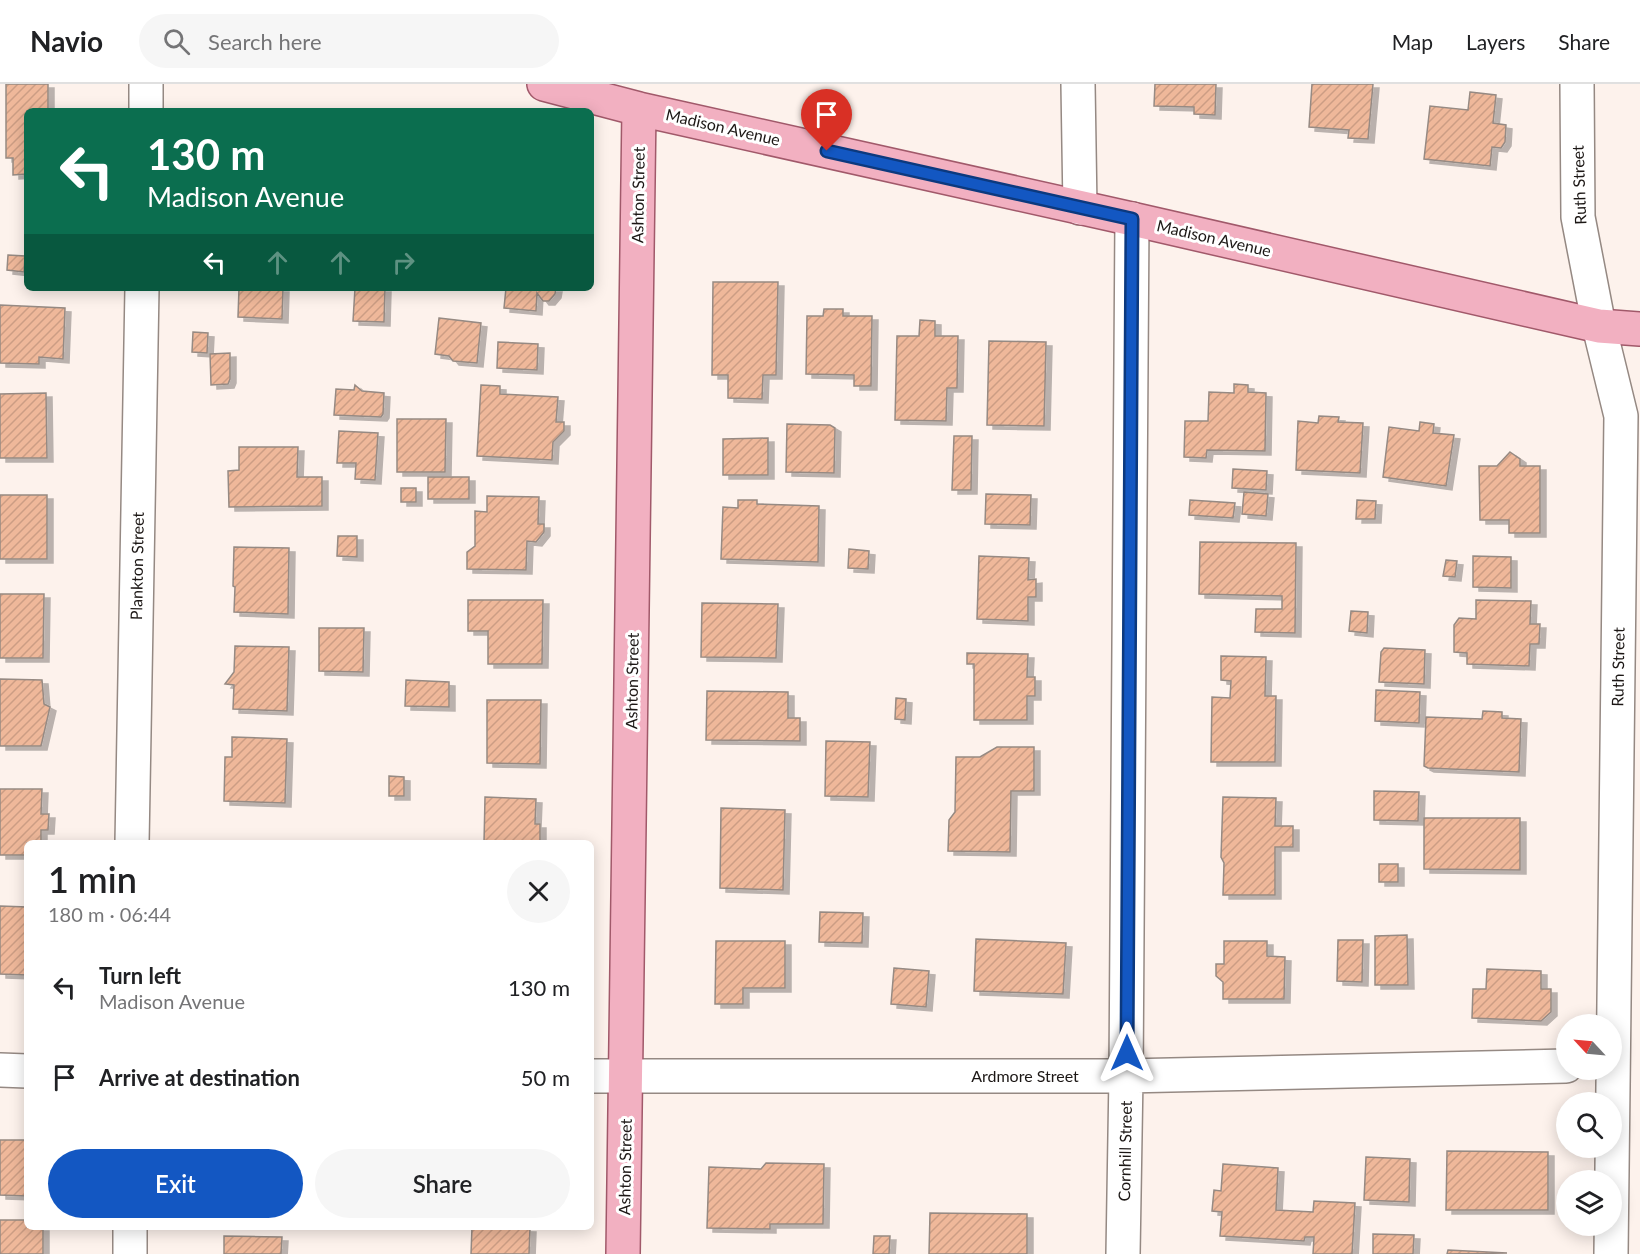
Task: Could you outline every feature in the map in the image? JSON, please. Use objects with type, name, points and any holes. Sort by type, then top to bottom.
[{"type":"main road","name":"Madison Avenue","points":[[544,84],[577,88],[639,109],[1132,219],[1599,327],[1640,329]]},
{"type":"main road","name":"Ashton Street","points":[[623,1254],[639,109]]},
{"type":"street","points":[[146,84],[146,108]]},
{"type":"street","points":[[1078,84],[1080,208]]},
{"type":"street","name":"Ruth Street","points":[[1577,84],[1578,216],[1599,327],[1621,416],[1622,1014]]},
{"type":"street","name":"Cornhill Street","points":[[1123,1254],[1132,219]]},
{"type":"street","name":"Plankton Street","points":[[132,840],[142,291]]},
{"type":"street","name":"Ardmore Street","points":[[594,1076],[1126,1077],[1556,1066]]},
{"type":"street","points":[[0,1070],[24,1071]]},
{"type":"street","name":"Ruth Street","points":[[1611,1254],[1621,1080]]},
{"type":"street","points":[[130,1230],[130,1254]]},
{"type":"building","points":[[6,84],[48,84],[48,108],[24,108],[24,174],[13,175],[13,158],[6,158]]},
{"type":"building","points":[[1155,84],[1216,84],[1215,115],[1194,114],[1194,107],[1154,106]]},
{"type":"building","points":[[1312,84],[1373,84],[1368,139],[1348,138],[1349,130],[1309,127]]},
{"type":"building","points":[[1470,92],[1496,95],[1493,123],[1506,125],[1505,142],[1501,148],[1492,147],[1490,166],[1424,159],[1430,106],[1468,110]]},
{"type":"building","points":[[8,255],[24,256],[24,272],[7,270]]},
{"type":"building","points":[[713,282],[778,282],[776,375],[763,375],[762,399],[728,398],[728,375],[712,375]]},
{"type":"building","points":[[239,291],[283,291],[282,319],[238,317]]},
{"type":"building","points":[[355,291],[385,291],[384,322],[353,321]]},
{"type":"building","points":[[506,291],[556,291],[549,301],[543,301],[537,293],[536,311],[504,308]]},
{"type":"building","points":[[0,305],[65,308],[63,359],[39,357],[39,364],[0,363]]},
{"type":"building","points":[[824,309],[843,309],[843,316],[872,316],[871,386],[854,386],[854,375],[806,374],[807,316],[823,316]]},
{"type":"building","points":[[439,318],[481,323],[477,363],[453,361],[449,356],[435,354]]},
{"type":"building","points":[[920,320],[935,321],[935,336],[958,336],[957,388],[947,388],[946,421],[895,420],[897,336],[919,336]]},
{"type":"building","points":[[193,332],[208,333],[207,353],[192,352]]},
{"type":"building","points":[[989,341],[1046,342],[1044,426],[987,425]]},
{"type":"building","points":[[498,342],[538,344],[537,370],[497,368]]},
{"type":"building","points":[[230,353],[228,384],[211,385],[210,354]]},
{"type":"building","points":[[1234,384],[1248,385],[1248,392],[1266,393],[1265,451],[1207,450],[1206,458],[1184,457],[1185,421],[1208,421],[1209,392],[1234,393]]},
{"type":"building","points":[[355,385],[362,391],[384,393],[381,417],[334,415],[336,389],[354,390]]},
{"type":"building","points":[[481,385],[500,386],[500,394],[558,397],[556,422],[564,422],[564,431],[553,442],[552,460],[477,456]]},
{"type":"building","points":[[46,393],[47,458],[0,458],[0,394]]},
{"type":"building","points":[[1319,416],[1339,417],[1338,422],[1363,423],[1360,473],[1296,470],[1298,421],[1318,423]]},
{"type":"building","points":[[397,419],[446,419],[445,472],[397,472]]},
{"type":"building","points":[[1420,422],[1434,424],[1433,433],[1454,435],[1446,486],[1383,477],[1389,427],[1419,431]]},
{"type":"building","points":[[787,424],[830,425],[835,428],[834,473],[786,472]]},
{"type":"building","points":[[339,431],[378,433],[375,480],[355,479],[356,463],[337,463]]},
{"type":"building","points":[[954,436],[972,436],[971,490],[952,490]]},
{"type":"building","points":[[768,438],[768,475],[723,475],[723,439]]},
{"type":"building","points":[[239,447],[298,447],[297,477],[322,477],[322,506],[229,507],[228,471],[239,470]]},
{"type":"building","points":[[1510,452],[1520,459],[1520,466],[1540,466],[1540,533],[1509,533],[1509,520],[1480,520],[1479,466],[1497,466]]},
{"type":"building","points":[[1233,469],[1267,471],[1266,490],[1232,488]]},
{"type":"building","points":[[428,477],[469,477],[469,499],[428,499]]},
{"type":"building","points":[[401,488],[416,488],[416,502],[401,502]]},
{"type":"building","points":[[1244,492],[1268,494],[1266,516],[1242,514]]},
{"type":"building","points":[[986,494],[1031,495],[1030,525],[985,524]]},
{"type":"building","points":[[0,495],[47,495],[47,559],[0,559]]},
{"type":"building","points":[[487,496],[539,497],[538,524],[544,524],[544,532],[536,542],[527,541],[526,570],[467,569],[467,552],[475,546],[475,511],[487,512]]},
{"type":"building","points":[[738,500],[757,500],[757,504],[819,506],[818,562],[721,559],[723,507],[738,508]]},
{"type":"building","points":[[1190,500],[1235,503],[1233,518],[1189,515]]},
{"type":"building","points":[[1357,500],[1376,501],[1375,519],[1356,519]]},
{"type":"building","points":[[338,536],[357,536],[357,557],[337,556]]},
{"type":"building","points":[[1200,542],[1296,543],[1295,633],[1255,632],[1256,609],[1282,609],[1282,596],[1199,594]]},
{"type":"building","points":[[234,547],[289,548],[288,614],[234,612]]},
{"type":"building","points":[[849,549],[869,551],[868,569],[848,568]]},
{"type":"building","points":[[979,556],[1029,558],[1028,580],[1036,579],[1036,597],[1028,597],[1028,621],[977,619]]},
{"type":"building","points":[[1473,556],[1511,557],[1511,588],[1473,587]]},
{"type":"building","points":[[1446,560],[1457,561],[1455,577],[1443,576]]},
{"type":"building","points":[[0,594],[44,594],[43,658],[0,658]]},
{"type":"building","points":[[468,600],[543,600],[542,664],[488,664],[488,631],[468,631]]},
{"type":"building","points":[[1476,600],[1531,601],[1530,624],[1540,624],[1539,644],[1530,644],[1529,666],[1467,664],[1467,653],[1454,652],[1454,625],[1459,618],[1476,619]]},
{"type":"building","points":[[702,603],[778,604],[776,658],[701,657]]},
{"type":"building","points":[[1351,611],[1368,612],[1367,633],[1349,631]]},
{"type":"building","points":[[319,628],[364,628],[363,672],[319,671]]},
{"type":"building","points":[[235,646],[289,647],[287,711],[233,709],[234,685],[225,684],[234,672]]},
{"type":"building","points":[[1384,648],[1425,650],[1424,684],[1379,682],[1381,652]]},
{"type":"building","points":[[967,653],[1028,654],[1027,677],[1035,677],[1035,696],[1027,696],[1027,720],[974,720],[974,664],[967,664]]},
{"type":"building","points":[[1221,656],[1266,657],[1265,696],[1276,696],[1275,762],[1211,762],[1212,697],[1230,698],[1231,681],[1221,680]]},
{"type":"building","points":[[0,679],[42,680],[44,704],[50,707],[41,746],[0,746]]},
{"type":"building","points":[[406,680],[449,682],[449,707],[405,706]]},
{"type":"building","points":[[1376,690],[1420,692],[1419,723],[1375,721]]},
{"type":"building","points":[[707,691],[788,692],[788,718],[800,718],[800,741],[706,740]]},
{"type":"building","points":[[896,698],[906,699],[905,720],[895,719]]},
{"type":"building","points":[[487,700],[541,700],[540,764],[487,763]]},
{"type":"building","points":[[1483,711],[1502,712],[1502,718],[1521,719],[1519,772],[1424,766],[1426,717],[1482,719]]},
{"type":"building","points":[[232,737],[287,739],[285,803],[224,801],[225,757],[232,757]]},
{"type":"building","points":[[826,741],[870,742],[868,797],[825,796]]},
{"type":"building","points":[[997,747],[1034,747],[1034,791],[1011,791],[1010,852],[948,851],[949,820],[955,812],[956,757],[980,757]]},
{"type":"building","points":[[389,776],[404,777],[404,796],[389,796]]},
{"type":"building","points":[[0,789],[42,789],[41,814],[49,814],[48,830],[41,830],[41,840],[24,840],[24,855],[0,855]]},
{"type":"building","points":[[1374,791],[1419,792],[1418,821],[1374,820]]},
{"type":"building","points":[[485,797],[536,799],[535,824],[540,824],[540,840],[484,840]]},
{"type":"building","points":[[1223,797],[1276,798],[1275,826],[1293,826],[1293,847],[1275,847],[1275,895],[1223,895],[1224,863],[1221,857]]},
{"type":"building","points":[[721,808],[785,810],[783,890],[720,888]]},
{"type":"building","points":[[1424,818],[1520,818],[1520,870],[1424,869]]},
{"type":"building","points":[[1379,864],[1398,864],[1398,882],[1379,882]]},
{"type":"building","points":[[0,906],[24,907],[24,975],[0,974]]},
{"type":"building","points":[[820,912],[863,913],[862,943],[819,942]]},
{"type":"building","points":[[1407,935],[1408,985],[1375,985],[1375,936]]},
{"type":"building","points":[[976,939],[1066,943],[1063,994],[974,991]]},
{"type":"building","points":[[1338,940],[1363,940],[1362,982],[1337,981]]},
{"type":"building","points":[[716,941],[785,941],[785,988],[743,988],[743,1004],[715,1004]]},
{"type":"building","points":[[1224,941],[1267,941],[1267,956],[1285,957],[1284,999],[1223,999],[1223,982],[1216,976],[1216,964],[1224,964]]},
{"type":"building","points":[[894,968],[929,971],[926,1007],[891,1004]]},
{"type":"building","points":[[1487,969],[1541,971],[1541,989],[1551,989],[1551,1012],[1541,1021],[1472,1018],[1473,989],[1486,989]]},
{"type":"building","points":[[0,1140],[24,1140],[24,1196],[0,1195]]},
{"type":"building","points":[[1447,1151],[1548,1152],[1548,1210],[1446,1210]]},
{"type":"building","points":[[1366,1157],[1410,1159],[1409,1202],[1364,1200]]},
{"type":"building","points":[[766,1163],[824,1164],[823,1224],[770,1224],[770,1229],[707,1228],[709,1167],[761,1169]]},
{"type":"building","points":[[1223,1164],[1278,1168],[1276,1210],[1313,1212],[1314,1201],[1355,1203],[1352,1254],[1313,1254],[1314,1237],[1305,1237],[1304,1241],[1220,1236],[1222,1212],[1212,1211],[1214,1190],[1221,1191]]},
{"type":"building","points":[[930,1213],[1027,1214],[1027,1254],[929,1254]]},
{"type":"building","points":[[0,1220],[24,1220],[24,1230],[43,1230],[43,1254],[0,1254]]},
{"type":"building","points":[[472,1230],[530,1230],[529,1254],[471,1254]]},
{"type":"building","points":[[1373,1234],[1414,1235],[1413,1254],[1373,1254]]},
{"type":"building","points":[[224,1236],[282,1237],[281,1254],[224,1254]]},
{"type":"building","points":[[874,1236],[890,1236],[889,1254],[873,1254]]},
{"type":"building","points":[[1448,1250],[1507,1253],[1447,1254]]},
{"type":"route","points":[[827,151],[1132,219],[1127,1053]]}]
